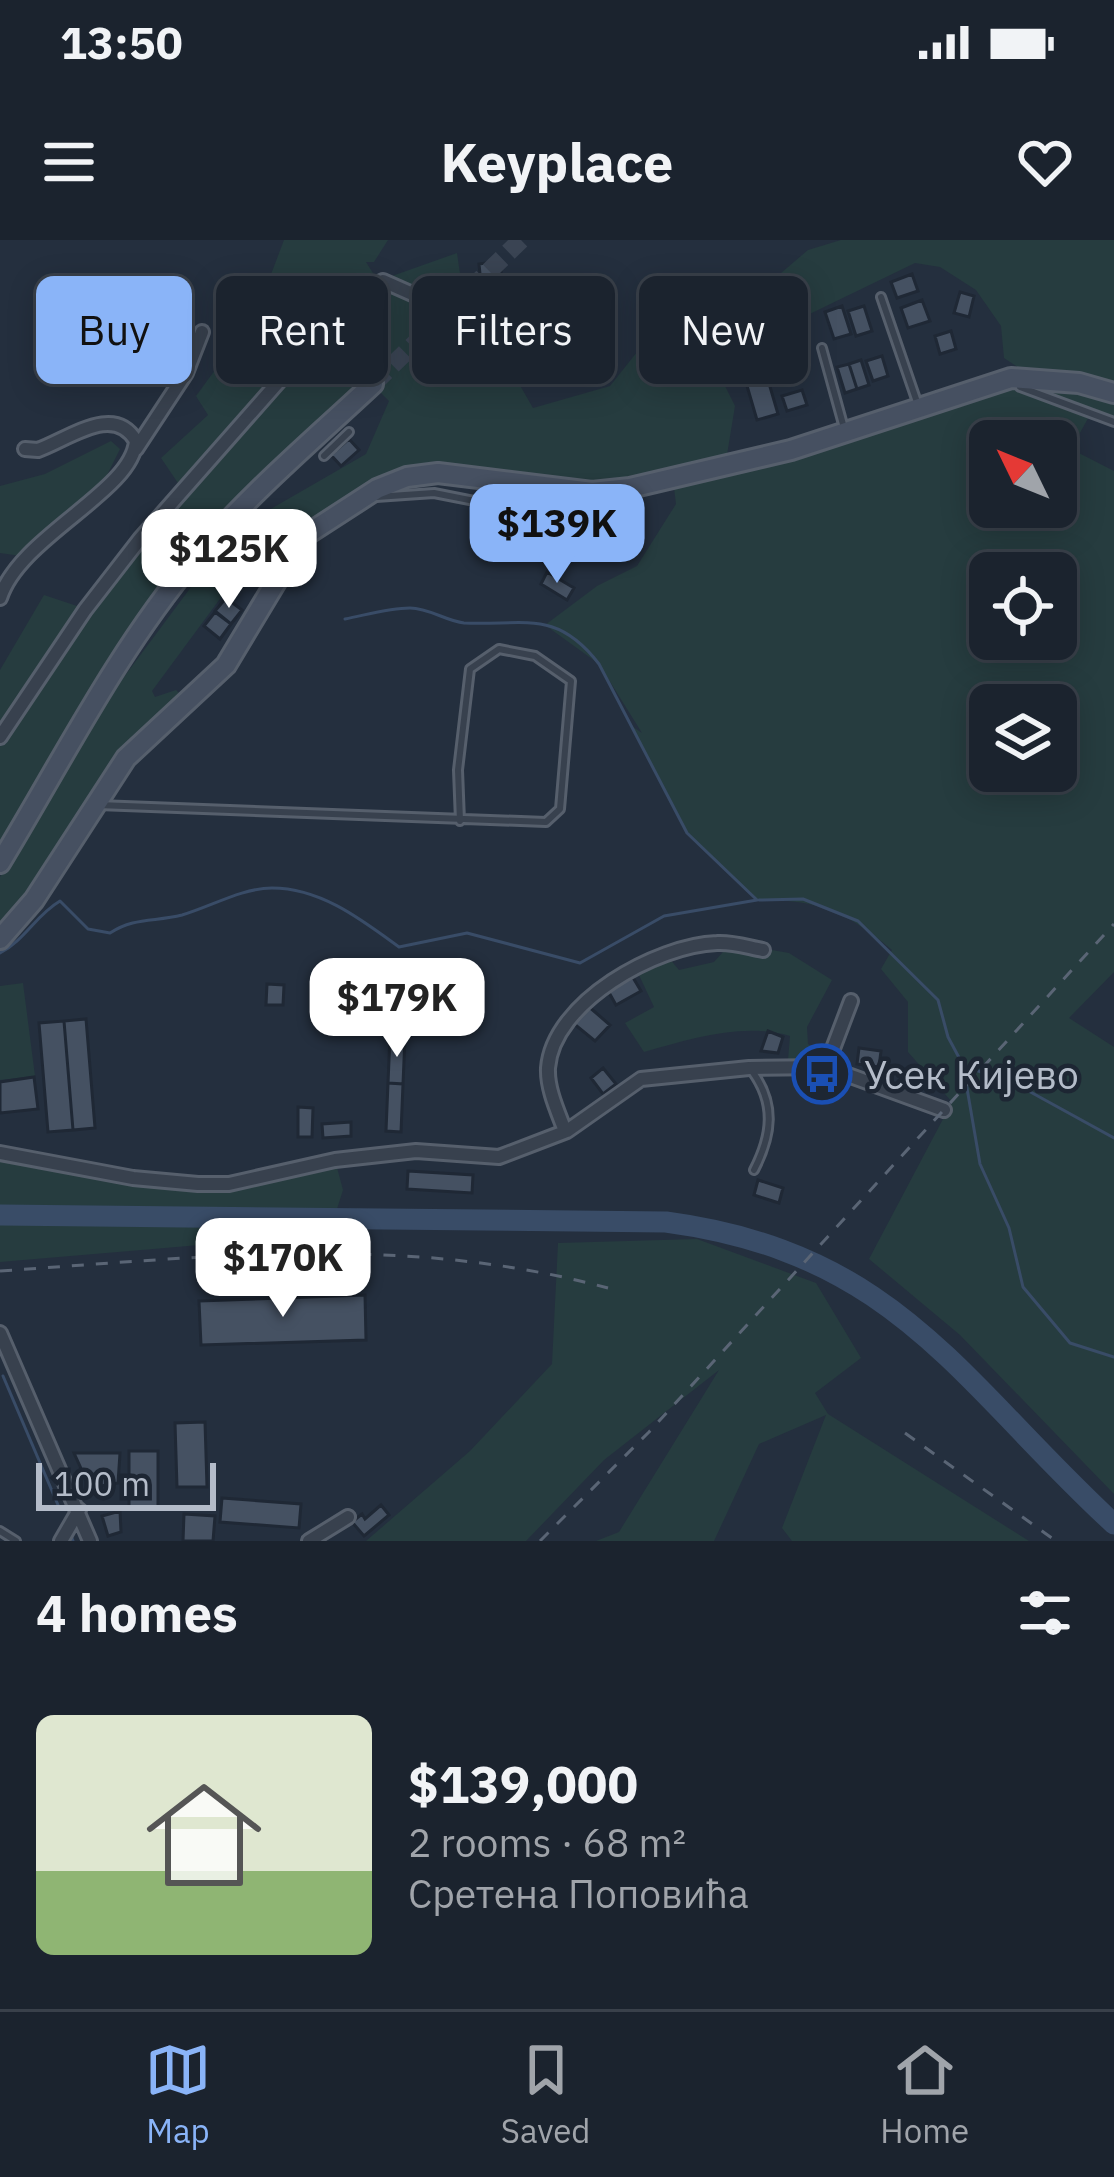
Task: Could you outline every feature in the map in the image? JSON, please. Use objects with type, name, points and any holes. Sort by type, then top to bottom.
[{"type":"street","points":[[0,737],[140,539],[354,296],[383,281],[412,294]]},
{"type":"street","points":[[1,590],[23,558],[107,487],[136,450],[186,373],[202,332]]},
{"type":"street","points":[[0,939],[34,900],[126,758],[226,665],[303,537],[366,496],[407,477],[438,473],[552,488],[621,489],[699,476],[999,380],[1033,377],[1114,393]]},
{"type":"street","points":[[0,863],[110,679],[183,574],[245,503],[322,453],[373,384]]},
{"type":"street","points":[[25,449],[38,449],[117,422],[133,434],[136,450]]},
{"type":"street","points":[[565,1131],[548,1068],[560,1034],[587,998],[682,949],[731,943],[763,950]]},
{"type":"street","points":[[826,1067],[850,1000]]},
{"type":"street","points":[[0,1153],[133,1178],[229,1184],[335,1160],[416,1150],[499,1157],[565,1131],[641,1079],[749,1068],[826,1067],[944,1110]]},
{"type":"street","points":[[0,1333],[7,1364],[79,1510],[89,1541]]},
{"type":"street","points":[[62,1541],[79,1510]]},
{"type":"street","points":[[309,1541],[349,1516]]},
{"type":"lane","points":[[881,297],[919,405]]},
{"type":"lane","points":[[822,348],[845,431]]},
{"type":"lane","points":[[999,380],[1114,422]]},
{"type":"lane","points":[[322,453],[349,432]]},
{"type":"lane","points":[[552,488],[556,497],[603,531]]},
{"type":"lane","points":[[366,496],[434,493],[530,512],[538,518],[538,537]]},
{"type":"lane","points":[[94,805],[460,821],[546,822],[560,809],[571,681],[535,656],[499,649],[470,669],[458,770],[460,821]]},
{"type":"lane","points":[[749,1068],[770,1109],[770,1129],[754,1170]]},
{"type":"lane","points":[[0,1531],[16,1541]]},
{"type":"green space","points":[[284,240],[388,240],[374,262],[366,262],[375,276],[270,276]]},
{"type":"green space","points":[[841,240],[1114,240],[1114,424],[1091,413],[1077,438],[1077,420],[969,420],[969,528],[1077,528],[1077,452],[1114,471],[1114,972],[1069,1018],[1114,1047],[1114,1494],[960,1335],[869,1259],[952,1102],[908,1052],[908,1002],[881,969],[892,950],[830,910],[757,900],[687,833],[630,725],[642,733],[599,664],[545,625],[597,586],[637,566],[676,504],[673,480],[646,486],[407,477],[316,525],[284,566],[267,578],[242,569],[152,691],[155,697],[176,690],[182,696],[111,764],[0,930],[0,877],[118,685],[203,571],[236,545],[243,525],[366,454],[389,401],[373,385],[193,560],[0,863],[0,670],[44,595],[86,609],[182,489],[161,458],[208,415],[196,396],[216,369],[216,384],[388,384],[388,277],[457,253],[460,276],[412,276],[412,384],[519,384],[533,408],[615,384],[637,352],[639,384],[725,386],[735,406],[725,467],[1031,376],[1004,358],[1001,326],[976,290],[940,267],[915,263],[808,315],[808,276],[777,276],[808,250]]},
{"type":"green space","points":[[111,441],[120,449],[103,483],[21,556],[0,553],[0,486],[45,474]]},
{"type":"green space","points":[[731,943],[789,953],[832,980],[807,1027],[808,1044],[817,1050],[830,1046],[825,1060],[788,1060],[790,1036],[754,1031],[717,1034],[644,1052],[625,1023],[654,1007],[638,973],[669,958],[679,970],[714,962]]},
{"type":"green space","points":[[23,983],[35,1076],[0,1080],[0,986]]},
{"type":"green space","points":[[335,1160],[343,1190],[329,1234],[0,1262],[0,1161],[224,1184],[266,1179]]},
{"type":"green space","points":[[697,1239],[816,1283],[861,1358],[815,1393],[828,1414],[1029,1541],[792,1541],[782,1528],[826,1415],[759,1444],[714,1541],[596,1541],[619,1532],[719,1370],[604,1460],[526,1541],[366,1541],[470,1451],[552,1364],[558,1243]]},
{"type":"building","points":[[500,261],[501,276],[480,276],[479,264]]},
{"type":"building","points":[[912,274],[918,291],[897,298],[891,282]]},
{"type":"building","points":[[960,292],[974,296],[969,317],[954,313]]},
{"type":"building","points":[[922,300],[930,321],[908,328],[901,308]]},
{"type":"building","points":[[842,306],[851,334],[834,339],[825,312]]},
{"type":"building","points":[[864,306],[872,331],[856,336],[848,311]]},
{"type":"building","points":[[951,331],[956,349],[940,354],[935,336]]},
{"type":"building","points":[[882,356],[888,376],[873,381],[866,361]]},
{"type":"building","points":[[861,360],[869,385],[857,389],[849,364]]},
{"type":"building","points":[[849,364],[857,389],[845,393],[837,367]]},
{"type":"building","points":[[746,384],[769,384],[778,414],[757,420]]},
{"type":"building","points":[[802,390],[807,405],[787,411],[782,396]]},
{"type":"building","points":[[349,439],[359,450],[341,466],[331,455]]},
{"type":"building","points":[[547,572],[574,588],[567,600],[541,584]]},
{"type":"building","points":[[226,598],[242,610],[231,624],[215,611]]},
{"type":"building","points":[[215,612],[231,624],[220,639],[204,626]]},
{"type":"building","points":[[632,976],[641,991],[616,1005],[607,989]]},
{"type":"building","points":[[267,984],[284,985],[283,1005],[266,1005]]},
{"type":"building","points":[[588,1006],[610,1025],[595,1041],[573,1023]]},
{"type":"building","points":[[86,1019],[95,1128],[73,1130],[64,1021]]},
{"type":"building","points":[[64,1021],[73,1130],[48,1132],[39,1023]]},
{"type":"building","points":[[768,1031],[783,1037],[778,1053],[761,1051]]},
{"type":"building","points":[[390,1037],[405,1037],[403,1084],[388,1083]]},
{"type":"building","points":[[859,1048],[881,1051],[879,1067],[857,1064]]},
{"type":"building","points":[[603,1068],[616,1084],[603,1094],[591,1078]]},
{"type":"building","points":[[34,1077],[38,1109],[0,1113],[0,1082]]},
{"type":"building","points":[[388,1083],[403,1084],[401,1132],[386,1131]]},
{"type":"building","points":[[298,1107],[313,1108],[312,1137],[298,1137]]},
{"type":"building","points":[[351,1122],[351,1136],[323,1138],[322,1124]]},
{"type":"building","points":[[408,1171],[473,1175],[472,1193],[407,1189]]},
{"type":"building","points":[[758,1180],[783,1188],[779,1203],[754,1195]]},
{"type":"building","points":[[365,1295],[366,1340],[201,1345],[199,1301]]},
{"type":"building","points":[[205,1422],[207,1487],[177,1487],[175,1423]]},
{"type":"building","points":[[129,1451],[158,1451],[158,1508],[129,1508]]},
{"type":"building","points":[[74,1453],[120,1453],[118,1483],[90,1488]]},
{"type":"building","points":[[222,1498],[301,1504],[299,1528],[220,1522]]},
{"type":"building","points":[[381,1505],[389,1515],[364,1536],[352,1522],[362,1514],[365,1519]]},
{"type":"building","points":[[120,1511],[121,1532],[108,1536],[102,1516]]},
{"type":"building","points":[[184,1514],[215,1516],[213,1541],[183,1541]]},
{"type":"waterway","points":[[0,953],[60,901],[88,929],[110,933],[128,924],[182,915],[238,894],[272,888],[324,900],[399,947],[467,933],[580,963],[664,916],[757,900],[687,833],[599,664],[568,634],[538,624],[464,623],[410,608],[345,619]]},
{"type":"waterway","points":[[759,900],[803,899],[858,921],[938,1000],[948,1037],[963,1065],[1025,1089],[1114,1138]]},
{"type":"waterway","points":[[963,1065],[980,1164],[1009,1228],[1023,1287],[1070,1343],[1114,1357]]},
{"type":"waterway","points":[[0,1215],[666,1222],[745,1238],[812,1262],[868,1293],[918,1331],[1114,1524]]},
{"type":"waterway","points":[[3,1376],[58,1505]]},
{"type":"tunnel","points":[[388,369],[521,240]]},
{"type":"railway","points":[[540,1541],[649,1432],[1114,924]]},
{"type":"railway","points":[[0,1271],[230,1256],[381,1255],[532,1271],[608,1288]]},
{"type":"railway","points":[[905,1433],[1056,1541]]},
{"type":"place","name":"Усек Кијево","points":[[822,1074]]}]
